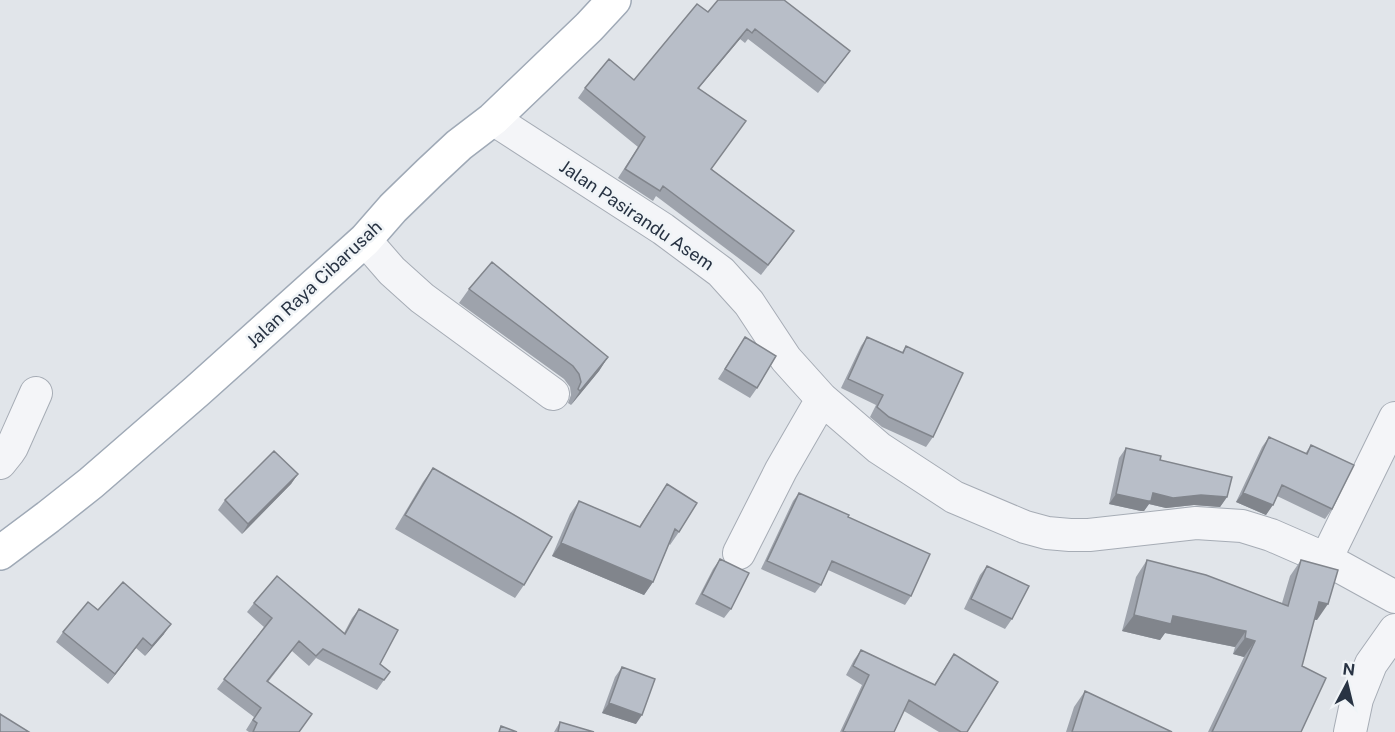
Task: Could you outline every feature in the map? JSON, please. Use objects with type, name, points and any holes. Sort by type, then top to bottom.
[{"type":"main road","name":"Jalan Raya Cibarusah","points":[[0,553],[91,483],[365,240],[393,208],[429,173],[459,145],[493,119],[614,0]]},
{"type":"street","name":"Jalan Pasirandu Asem","points":[[493,119],[663,229],[721,272],[749,303],[786,359],[822,399],[879,448],[954,497],[1025,527],[1047,533],[1089,535],[1196,524],[1242,526],[1271,535],[1326,559],[1395,597]]},
{"type":"street","points":[[365,240],[392,271],[422,298],[553,394]]},
{"type":"street","points":[[0,463],[12,447],[36,393]]},
{"type":"street","points":[[739,553],[781,470],[822,399]]},
{"type":"street","points":[[1326,559],[1395,418]]},
{"type":"street","points":[[1350,732],[1357,699],[1371,664],[1395,630]]},
{"type":"building","points":[[718,0],[784,0],[850,51],[825,83],[755,29],[752,33],[747,29],[698,88],[746,121],[711,169],[794,231],[768,265],[663,186],[660,191],[625,169],[645,137],[585,88],[609,59],[634,80],[697,4],[708,12]]},
{"type":"building","points":[[492,262],[608,357],[580,391],[578,389],[581,382],[579,374],[573,366],[469,289]]},
{"type":"building","points":[[745,337],[776,356],[757,388],[725,369]]},
{"type":"building","points":[[867,337],[903,353],[906,346],[963,373],[933,437],[889,417],[877,407],[883,395],[848,379]]},
{"type":"building","points":[[1269,437],[1307,454],[1311,445],[1354,465],[1332,509],[1282,485],[1273,505],[1243,493]]},
{"type":"building","points":[[1126,448],[1161,456],[1160,460],[1232,477],[1227,497],[1201,495],[1173,498],[1153,493],[1151,501],[1148,501],[1116,494]]},
{"type":"building","points":[[274,451],[298,474],[248,524],[225,500]]},
{"type":"building","points":[[433,468],[552,537],[524,585],[405,515]]},
{"type":"building","points":[[667,484],[697,503],[679,532],[675,529],[653,582],[561,543],[579,501],[640,527]]},
{"type":"building","points":[[799,493],[930,554],[911,596],[832,561],[821,585],[767,561]]},
{"type":"building","points":[[720,559],[749,573],[731,609],[702,594]]},
{"type":"building","points":[[1147,560],[1206,575],[1288,606],[1301,560],[1338,570],[1328,604],[1319,602],[1302,666],[1326,678],[1301,732],[1212,732],[1255,641],[1245,638],[1246,631],[1173,616],[1171,624],[1134,615]]},
{"type":"building","points":[[987,566],[1029,586],[1012,619],[971,599]]},
{"type":"building","points":[[277,576],[345,634],[359,609],[398,630],[380,664],[390,672],[384,680],[323,649],[316,656],[299,641],[267,681],[312,714],[299,732],[253,732],[257,723],[253,720],[261,708],[224,679],[272,618],[254,603]]},
{"type":"building","points":[[123,582],[171,624],[152,646],[143,638],[115,674],[63,632],[88,602],[98,610]]},
{"type":"building","points":[[861,650],[935,685],[954,654],[998,682],[967,732],[961,732],[909,700],[894,732],[846,732],[843,731],[869,675],[853,666]]},
{"type":"building","points":[[622,667],[655,679],[642,715],[609,703]]},
{"type":"building","points":[[1085,691],[1172,732],[1072,732]]},
{"type":"building","points":[[0,714],[29,732],[0,732]]},
{"type":"building","points":[[560,722],[594,732],[558,732]]},
{"type":"building","points":[[501,726],[517,732],[499,732]]}]
